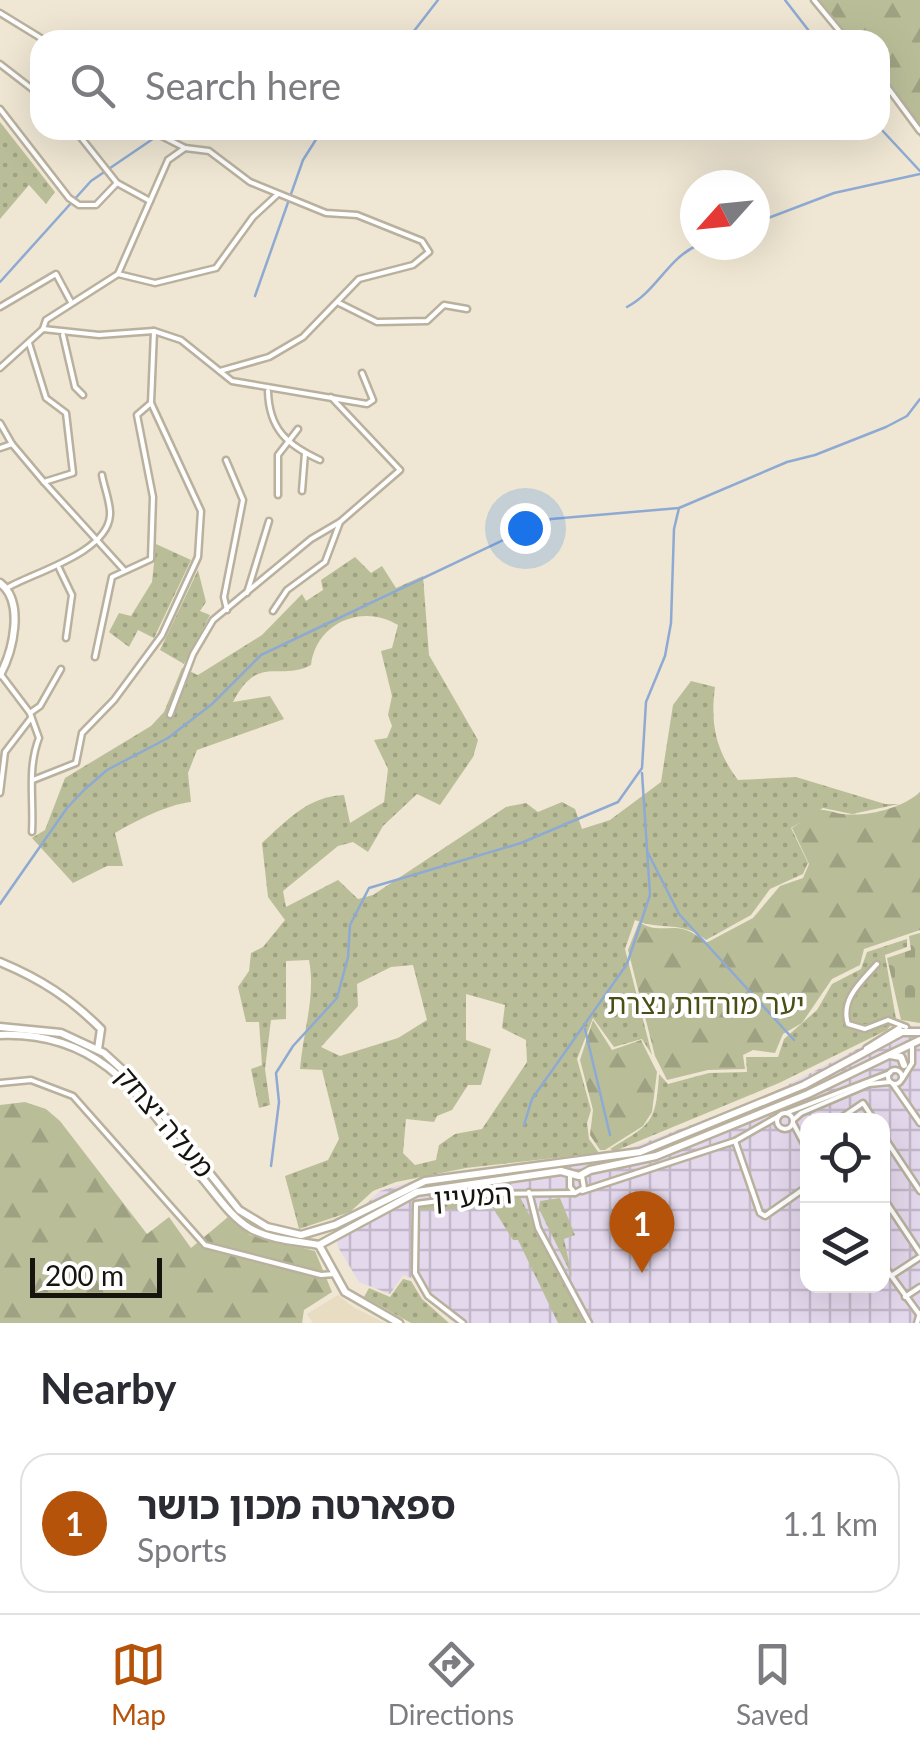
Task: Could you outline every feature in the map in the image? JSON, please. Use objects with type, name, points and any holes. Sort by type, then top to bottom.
[{"type":"street","points":[[814,0],[838,30]]},
{"type":"street","points":[[0,13],[30,31]]},
{"type":"street","points":[[0,64],[30,87]]},
{"type":"street","points":[[890,91],[920,131]]},
{"type":"street","points":[[0,109],[69,198],[79,204],[96,204],[118,182]]},
{"type":"street","points":[[83,140],[118,182],[150,201]]},
{"type":"street","points":[[169,140],[185,148],[208,151],[250,182],[278,194],[326,213],[357,215],[426,246],[426,258],[359,279],[302,337],[269,358],[220,370]]},
{"type":"street","points":[[0,368],[43,329],[46,320],[118,274],[168,160],[185,148]]},
{"type":"street","points":[[118,274],[155,284],[216,268],[252,216],[278,194]]},
{"type":"street","points":[[0,307],[56,274],[70,302]]},
{"type":"street","points":[[338,303],[378,322],[427,321],[444,305],[467,310]]},
{"type":"street","points":[[43,329],[63,334],[154,331],[181,340],[232,381],[367,404],[373,400],[362,373]]},
{"type":"street","points":[[33,780],[76,763],[82,733],[114,700],[162,635],[198,556],[201,511],[151,403],[154,331]]},
{"type":"street","points":[[63,334],[75,387],[83,395]]},
{"type":"street","points":[[29,342],[46,398],[66,413],[70,430],[74,473],[44,482]]},
{"type":"street","points":[[268,390],[269,415],[287,444],[320,460]]},
{"type":"street","points":[[170,714],[193,654],[213,620],[311,539],[340,522],[400,470],[331,397]]},
{"type":"street","points":[[96,656],[110,582],[124,570],[146,564],[154,542],[154,496],[138,415],[151,403]]},
{"type":"street","points":[[0,422],[12,444],[124,570]]},
{"type":"street","points":[[278,495],[278,455],[298,428]]},
{"type":"street","points":[[0,448],[12,444]]},
{"type":"street","points":[[302,491],[305,453]]},
{"type":"street","points":[[226,460],[243,500],[224,597],[227,610]]},
{"type":"street","points":[[32,832],[33,780],[29,764],[39,738],[31,716],[0,674],[14,623],[4,585],[59,568],[96,537],[111,516],[102,475]]},
{"type":"street","points":[[246,596],[269,521]]},
{"type":"street","points":[[273,611],[287,590],[324,562],[340,522]]},
{"type":"street","points":[[59,568],[72,595],[66,638]]},
{"type":"street","points":[[0,793],[4,752],[40,706],[61,669]]},
{"type":"street","points":[[0,962],[44,980],[69,1000],[101,1030],[96,1052]]},
{"type":"street","points":[[877,964],[850,994],[845,1018],[858,1030],[890,1022],[920,1030]]},
{"type":"street","points":[[890,1022],[902,1048],[904,1066]]},
{"type":"street","points":[[902,1095],[902,1080],[912,1063],[915,1043],[907,1029]]},
{"type":"street","name":"מעלה יצחק","points":[[0,1031],[53,1030],[96,1052],[139,1085],[244,1215],[267,1228],[294,1234],[321,1229],[425,1181],[618,1157],[653,1147],[828,1072],[907,1029]]},
{"type":"street","points":[[583,1177],[656,1156],[808,1094],[915,1043]]},
{"type":"street","name":"מעלה יצחק","points":[[96,1052],[134,1090],[234,1216],[264,1234],[317,1244]]},
{"type":"street","points":[[884,1056],[901,1056],[904,1066]]},
{"type":"street","points":[[574,1193],[570,1173],[576,1160],[586,1167],[582,1191],[735,1141],[779,1116],[904,1066]]},
{"type":"street","points":[[892,1072],[902,1080]]},
{"type":"street","points":[[892,1072],[892,1083],[920,1123]]},
{"type":"street","points":[[760,1129],[784,1128],[800,1112],[869,1084],[902,1080]]},
{"type":"street","points":[[0,1083],[41,1082],[73,1096],[205,1245],[231,1248],[321,1275],[335,1274]]},
{"type":"street","points":[[848,1113],[863,1103],[869,1113]]},
{"type":"street","points":[[786,1113],[800,1138]]},
{"type":"street","points":[[779,1116],[784,1128],[798,1136]]},
{"type":"street","points":[[735,1141],[760,1213],[765,1216],[800,1192]]},
{"type":"street","points":[[890,1146],[920,1191]]},
{"type":"street","points":[[317,1244],[417,1192],[493,1178],[570,1173],[583,1177],[593,1187]]},
{"type":"street","name":"המעיין","points":[[552,1191],[570,1184]]},
{"type":"street","name":"המעיין","points":[[463,1323],[428,1296],[416,1273],[416,1204],[427,1199],[582,1191]]},
{"type":"street","points":[[529,1192],[538,1228],[589,1323]]},
{"type":"street","points":[[887,1203],[920,1255],[891,1276],[919,1314],[917,1323]]},
{"type":"street","points":[[335,1274],[328,1241],[321,1229],[313,1236],[335,1274],[350,1296],[399,1323]]},
{"type":"street","points":[[905,1298],[920,1287]]},
{"type":"shaded area","points":[[902,1026],[920,1026],[920,1323],[455,1323],[423,1297],[414,1279],[403,1275],[390,1294],[359,1282],[338,1247],[333,1222],[354,1215],[380,1191],[417,1180],[614,1154],[762,1098]]},
{"type":"shaded area","points":[[338,1295],[385,1323],[313,1323],[307,1314]]},
{"type":"green space","points":[[810,0],[920,0],[920,137],[890,96],[890,30],[834,30]]},
{"type":"green space","points":[[0,122],[55,192],[46,204],[29,185],[0,219]]},
{"type":"green space","points":[[156,544],[191,560],[154,638],[138,630],[129,647],[109,632],[119,613],[131,616],[152,582]]},
{"type":"green space","points":[[355,557],[371,573],[382,566],[396,588],[423,576],[429,655],[478,740],[473,757],[440,805],[417,794],[383,826],[368,852],[353,842],[338,846],[283,891],[286,907],[338,880],[358,899],[373,895],[506,807],[526,803],[538,812],[562,802],[575,809],[582,829],[610,820],[661,782],[673,705],[691,681],[715,687],[716,736],[738,780],[796,777],[885,804],[899,804],[852,814],[823,808],[791,828],[808,863],[803,874],[770,889],[751,915],[706,940],[689,930],[635,920],[625,949],[652,1055],[642,1039],[614,1047],[593,1018],[577,1059],[591,1110],[587,1123],[589,1139],[599,1153],[466,1168],[396,1182],[373,1191],[350,1212],[299,1229],[285,1176],[328,1160],[339,1139],[322,1070],[300,1069],[310,1001],[309,960],[286,961],[286,1019],[271,1020],[265,1069],[270,1105],[259,1108],[251,1069],[262,1065],[259,1022],[246,1022],[238,987],[249,971],[251,953],[263,947],[285,920],[268,897],[262,843],[299,811],[331,796],[344,795],[350,823],[384,802],[388,769],[374,740],[387,738],[392,726],[388,715],[392,696],[381,651],[392,648],[398,625],[370,616],[343,621],[322,638],[311,665],[251,678],[233,702],[270,696],[284,719],[197,750],[188,773],[191,802],[142,818],[115,833],[123,866],[107,866],[73,883],[32,838],[45,830],[65,778],[151,726],[164,712],[182,668],[198,675],[262,635],[302,594],[306,601],[323,590],[321,580]],"holes":[[[413,965],[427,1020],[398,1038],[340,1056],[321,1047],[358,1006],[357,984],[391,967]],[[466,994],[505,1005],[502,1028],[526,1040],[527,1062],[482,1129],[455,1134],[439,1145],[436,1160],[415,1165],[403,1153],[406,1119],[434,1122],[437,1116],[452,1110],[468,1085],[481,1085],[491,1049],[466,1040]]]},
{"type":"green space","points":[[198,570],[206,602],[200,611],[210,615],[184,664],[160,650]]},
{"type":"green space","name":"יער מורדות נצרת","points":[[920,792],[920,930],[864,949],[860,965],[832,979],[802,1023],[783,1034],[775,1053],[753,1050],[743,1055],[745,1069],[708,1070],[667,1080],[655,1056],[628,950],[639,922],[656,928],[686,930],[706,943],[753,918],[780,886],[803,878],[809,864],[792,828],[808,815],[819,810],[853,815],[873,813],[904,803]]},
{"type":"green space","points":[[920,933],[920,1023],[901,1020],[887,958],[911,950],[909,936]]},
{"type":"green space","points":[[907,939],[907,947],[885,955],[896,1019],[887,1030],[779,1083],[615,1151],[610,1149],[649,1121],[656,1103],[659,1074],[668,1084],[709,1073],[747,1072],[746,1057],[778,1057],[784,1039],[817,1010],[832,984],[861,969],[867,952]]},
{"type":"green space","name":"יער מורדות נצרת","points":[[593,1020],[612,1050],[641,1040],[657,1072],[652,1112],[643,1126],[605,1150],[600,1150],[590,1135],[593,1110],[580,1060]]},
{"type":"green space","points":[[25,1102],[46,1109],[60,1121],[147,1234],[169,1217],[191,1248],[228,1217],[250,1235],[315,1251],[332,1292],[304,1310],[302,1323],[0,1323],[0,1105]]},
{"type":"green space","points":[[520,1197],[584,1323],[558,1323],[518,1240],[513,1240],[493,1208],[419,1210],[425,1204]]},
{"type":"green space","points":[[560,1198],[575,1235],[564,1239],[572,1276],[539,1209],[540,1201]]},
{"type":"green space","points":[[403,1279],[411,1281],[422,1299],[449,1323],[411,1323],[364,1297],[369,1288],[390,1297]]},
{"type":"waterway","points":[[415,30],[438,0]]},
{"type":"waterway","points":[[785,0],[808,30]]},
{"type":"waterway","points":[[890,139],[920,171]]},
{"type":"waterway","points":[[0,282],[91,181],[151,140]]},
{"type":"waterway","points":[[255,296],[303,160],[316,140]]},
{"type":"waterway","points":[[770,217],[834,193],[920,174]]},
{"type":"waterway","points":[[627,307],[680,257]]},
{"type":"waterway","points":[[0,904],[67,808],[84,790],[107,770],[168,738],[212,704],[261,655],[551,519],[679,508],[787,462],[886,427],[907,416],[920,399]]},
{"type":"waterway","points":[[271,1166],[279,1102],[276,1073],[293,1046],[337,998],[348,957],[350,925],[369,888],[521,843],[618,802],[642,768],[646,702],[665,656],[671,623],[674,529],[679,508]]},
{"type":"waterway","points":[[524,1125],[532,1099],[627,964],[650,895],[642,773]]},
{"type":"waterway","points":[[648,853],[679,914],[794,1040]]},
{"type":"waterway","points":[[585,1029],[610,1135]]},
{"type":"place","name":"ספארטה מכון כושר","points":[[642,1273]]}]
